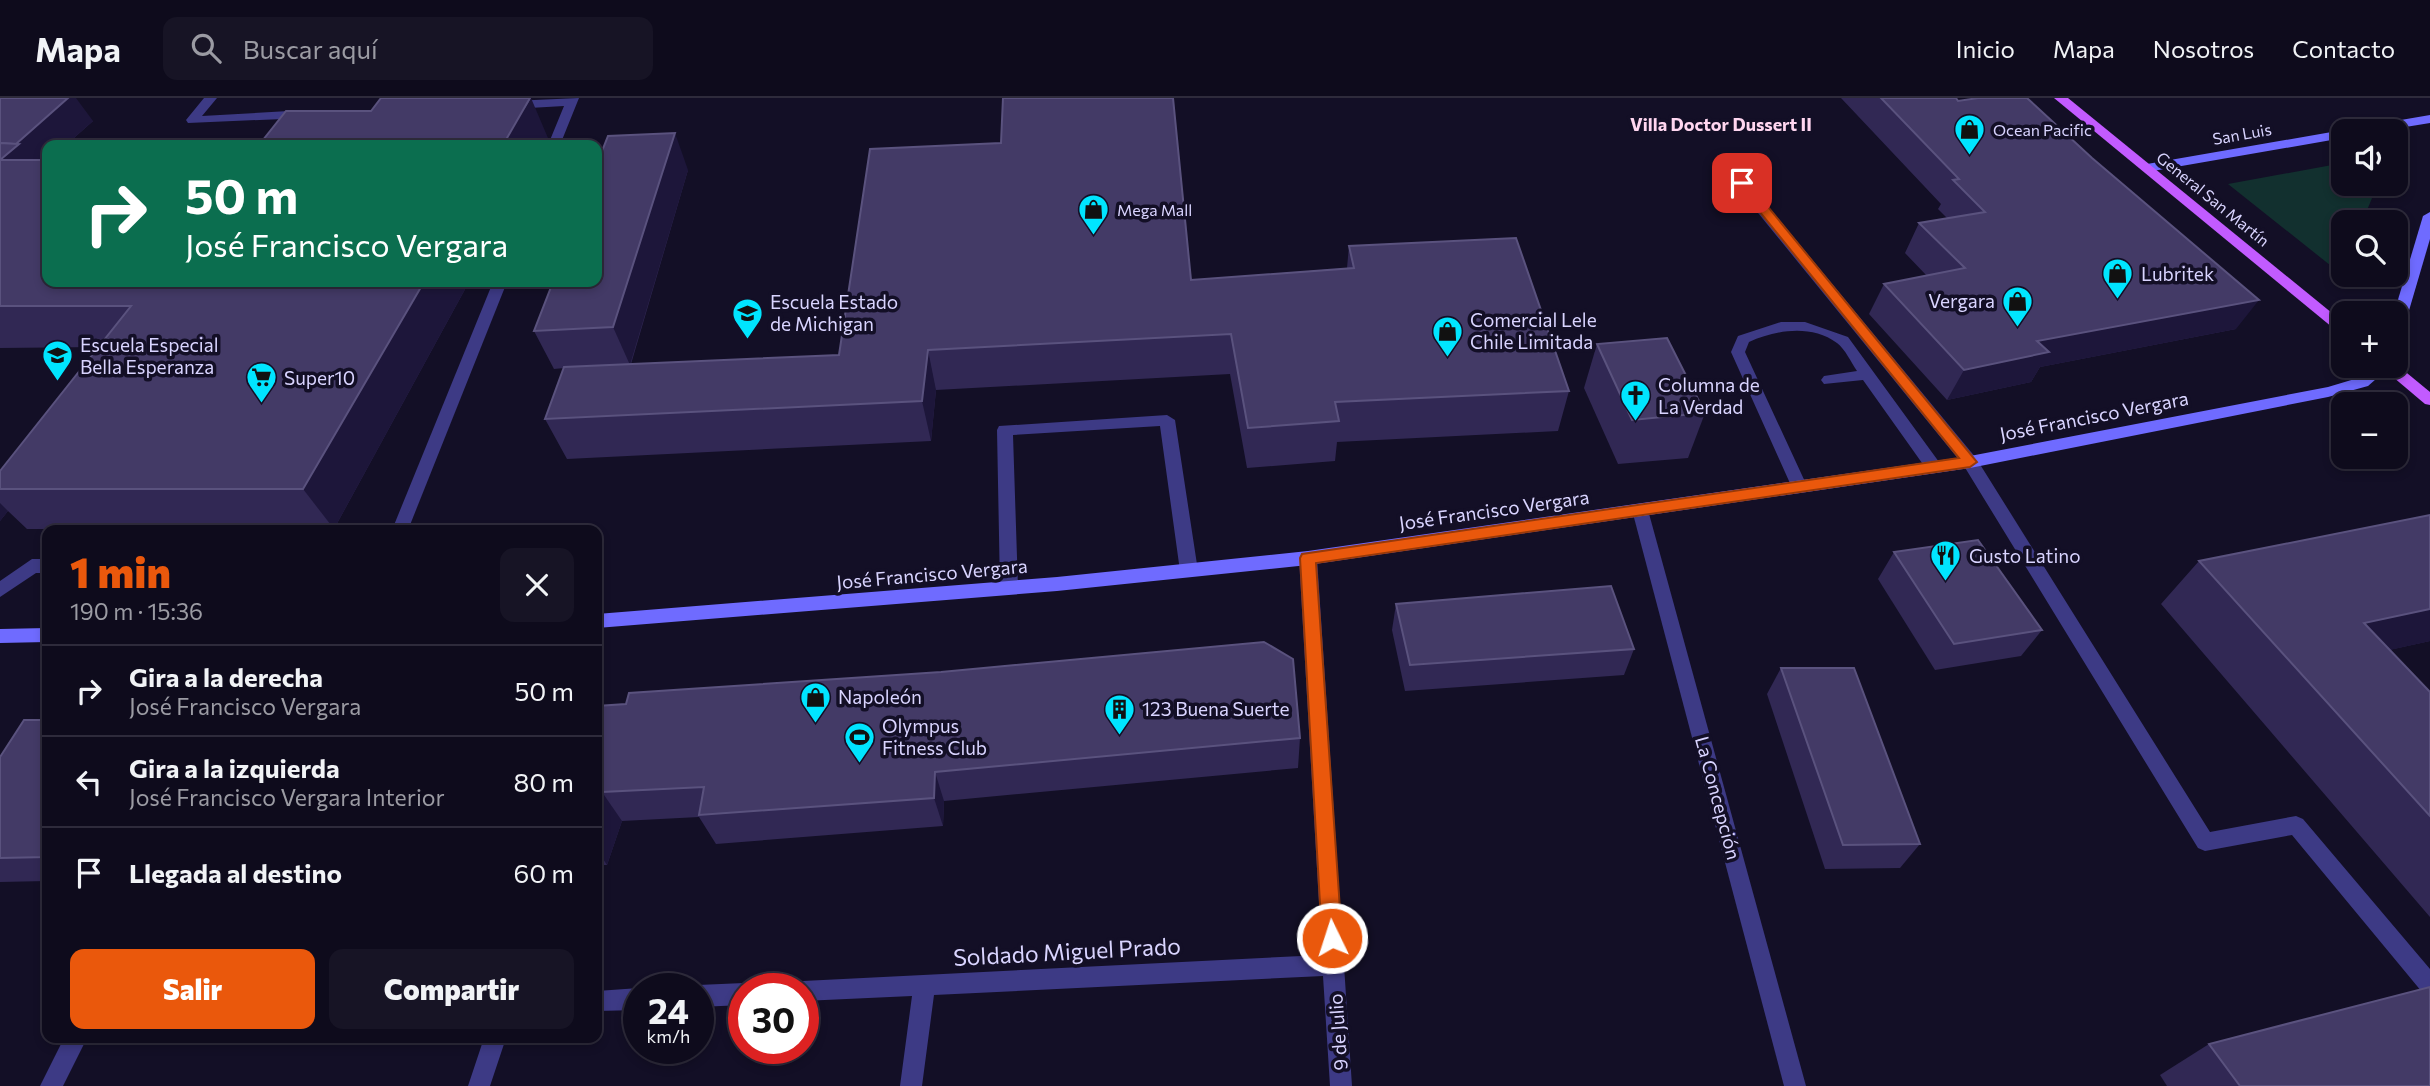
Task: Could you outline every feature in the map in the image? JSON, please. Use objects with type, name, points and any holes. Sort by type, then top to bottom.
[{"type":"main road","name":"General San Martín","points":[[2060,98],[2331,319]]},
{"type":"main road","points":[[2408,123],[2430,119]]},
{"type":"main road","name":"San Luis","points":[[2147,168],[2331,136]]},
{"type":"main road","points":[[2405,301],[2430,216]]},
{"type":"main road","name":"José Francisco Vergara","points":[[602,621],[1009,588],[1308,558],[1970,462],[2328,392],[2369,378]]},
{"type":"main road","points":[[2402,378],[2430,400]]},
{"type":"main road","points":[[0,636],[42,635]]},
{"type":"street","points":[[211,98],[192,120],[314,114]]},
{"type":"street","points":[[504,105],[572,100],[556,140]]},
{"type":"street","points":[[1724,162],[1970,462],[2205,842],[2296,825],[2430,985]]},
{"type":"street","points":[[402,525],[498,287]]},
{"type":"street","points":[[1800,486],[1738,352],[1743,339],[1766,327],[1787,325],[1826,331],[1843,340],[1933,466]]},
{"type":"street","points":[[1829,380],[1868,374]]},
{"type":"street","points":[[1756,391],[1773,389]]},
{"type":"street","points":[[1009,588],[1005,430],[1167,420],[1189,571]]},
{"type":"street","name":"La Concepción","points":[[1640,510],[1796,1086]]},
{"type":"street","name":"9 de Julio","points":[[1308,558],[1341,1086]]},
{"type":"street","points":[[0,590],[32,566],[42,566]]},
{"type":"street","name":"Soldado Miguel Prado","points":[[819,990],[1334,965]]},
{"type":"street","points":[[911,1086],[924,986]]},
{"type":"street","points":[[602,1001],[623,1000]]},
{"type":"street","points":[[51,1086],[73,1043]]},
{"type":"street","points":[[479,1086],[493,1043]]},
{"type":"green space","points":[[2331,165],[2331,196],[2373,196],[2367,210],[2331,210],[2331,266],[2228,184]]},
{"type":"building","points":[[0,98],[68,98],[16,144],[0,143]]},
{"type":"building","points":[[381,98],[530,98],[506,140],[263,140],[286,111],[371,111]]},
{"type":"building","points":[[1003,98],[1173,98],[1191,280],[1354,268],[1349,246],[1516,238],[1569,391],[1335,402],[1339,421],[1248,428],[1231,334],[928,350],[922,401],[545,419],[564,367],[839,355],[870,149],[1001,143]]},
{"type":"building","points":[[1881,98],[1956,98],[1958,101],[1978,98],[2027,98],[2092,158],[2259,300],[2037,341],[2049,352],[1964,370],[1884,284],[1965,268],[1919,223],[1985,212],[1953,180],[1959,179]]},
{"type":"building","points":[[675,133],[613,327],[534,331],[551,287],[602,287],[602,151],[608,136]]},
{"type":"building","points":[[0,143],[19,144],[0,160]]},
{"type":"building","name":"Super10","points":[[0,160],[42,160],[42,287],[421,287],[303,489],[0,489],[0,471],[131,306],[0,306]]},
{"type":"building","points":[[1667,338],[1705,413],[1632,420],[1597,344]]},
{"type":"building","points":[[2430,515],[2430,609],[2364,623],[2430,692],[2430,816],[2199,561]]},
{"type":"building","points":[[1978,540],[2042,630],[1954,644],[1894,552]]},
{"type":"building","points":[[1611,586],[1634,649],[1410,665],[1396,604]]},
{"type":"building","points":[[1264,642],[1293,659],[1300,738],[935,772],[934,798],[699,815],[704,787],[602,792],[602,706],[626,704],[629,693],[941,672]]},
{"type":"building","points":[[1781,668],[1854,668],[1920,844],[1843,845]]},
{"type":"building","points":[[24,720],[42,720],[42,857],[0,858],[0,757]]},
{"type":"building","points":[[2430,987],[2430,1086],[2240,1086],[2209,1044]]},
{"type":"place","name":"Ocean Pacific","points":[[1970,157]]},
{"type":"place","name":"Mega Mall","points":[[1094,237]]},
{"type":"place","name":"Lubritek","points":[[2118,301]]},
{"type":"place","name":"Vergara","points":[[2018,328]]},
{"type":"place","name":"Escuela Estado de Michigan","points":[[747,340]]},
{"type":"place","name":"Comercial Lele Chile Limitada","points":[[1447,358]]},
{"type":"place","name":"Escuela Especial Bella Esperanza","points":[[57,383]]},
{"type":"place","name":"Super10","points":[[261,405]]},
{"type":"place","name":"Columna de La Verdad","points":[[1635,423]]},
{"type":"place","name":"Gusto Latino","points":[[1946,583]]},
{"type":"place","name":"Napoleón","points":[[815,724]]},
{"type":"place","name":"123 Buena Suerte","points":[[1119,736]]},
{"type":"place","name":"Olympus Fitness Club","points":[[859,764]]},
{"type":"district","name":"Villa Doctor Dussert II","points":[[1721,125]]},
{"type":"route","points":[[1332,938],[1308,558],[1970,462],[1742,183]]}]
